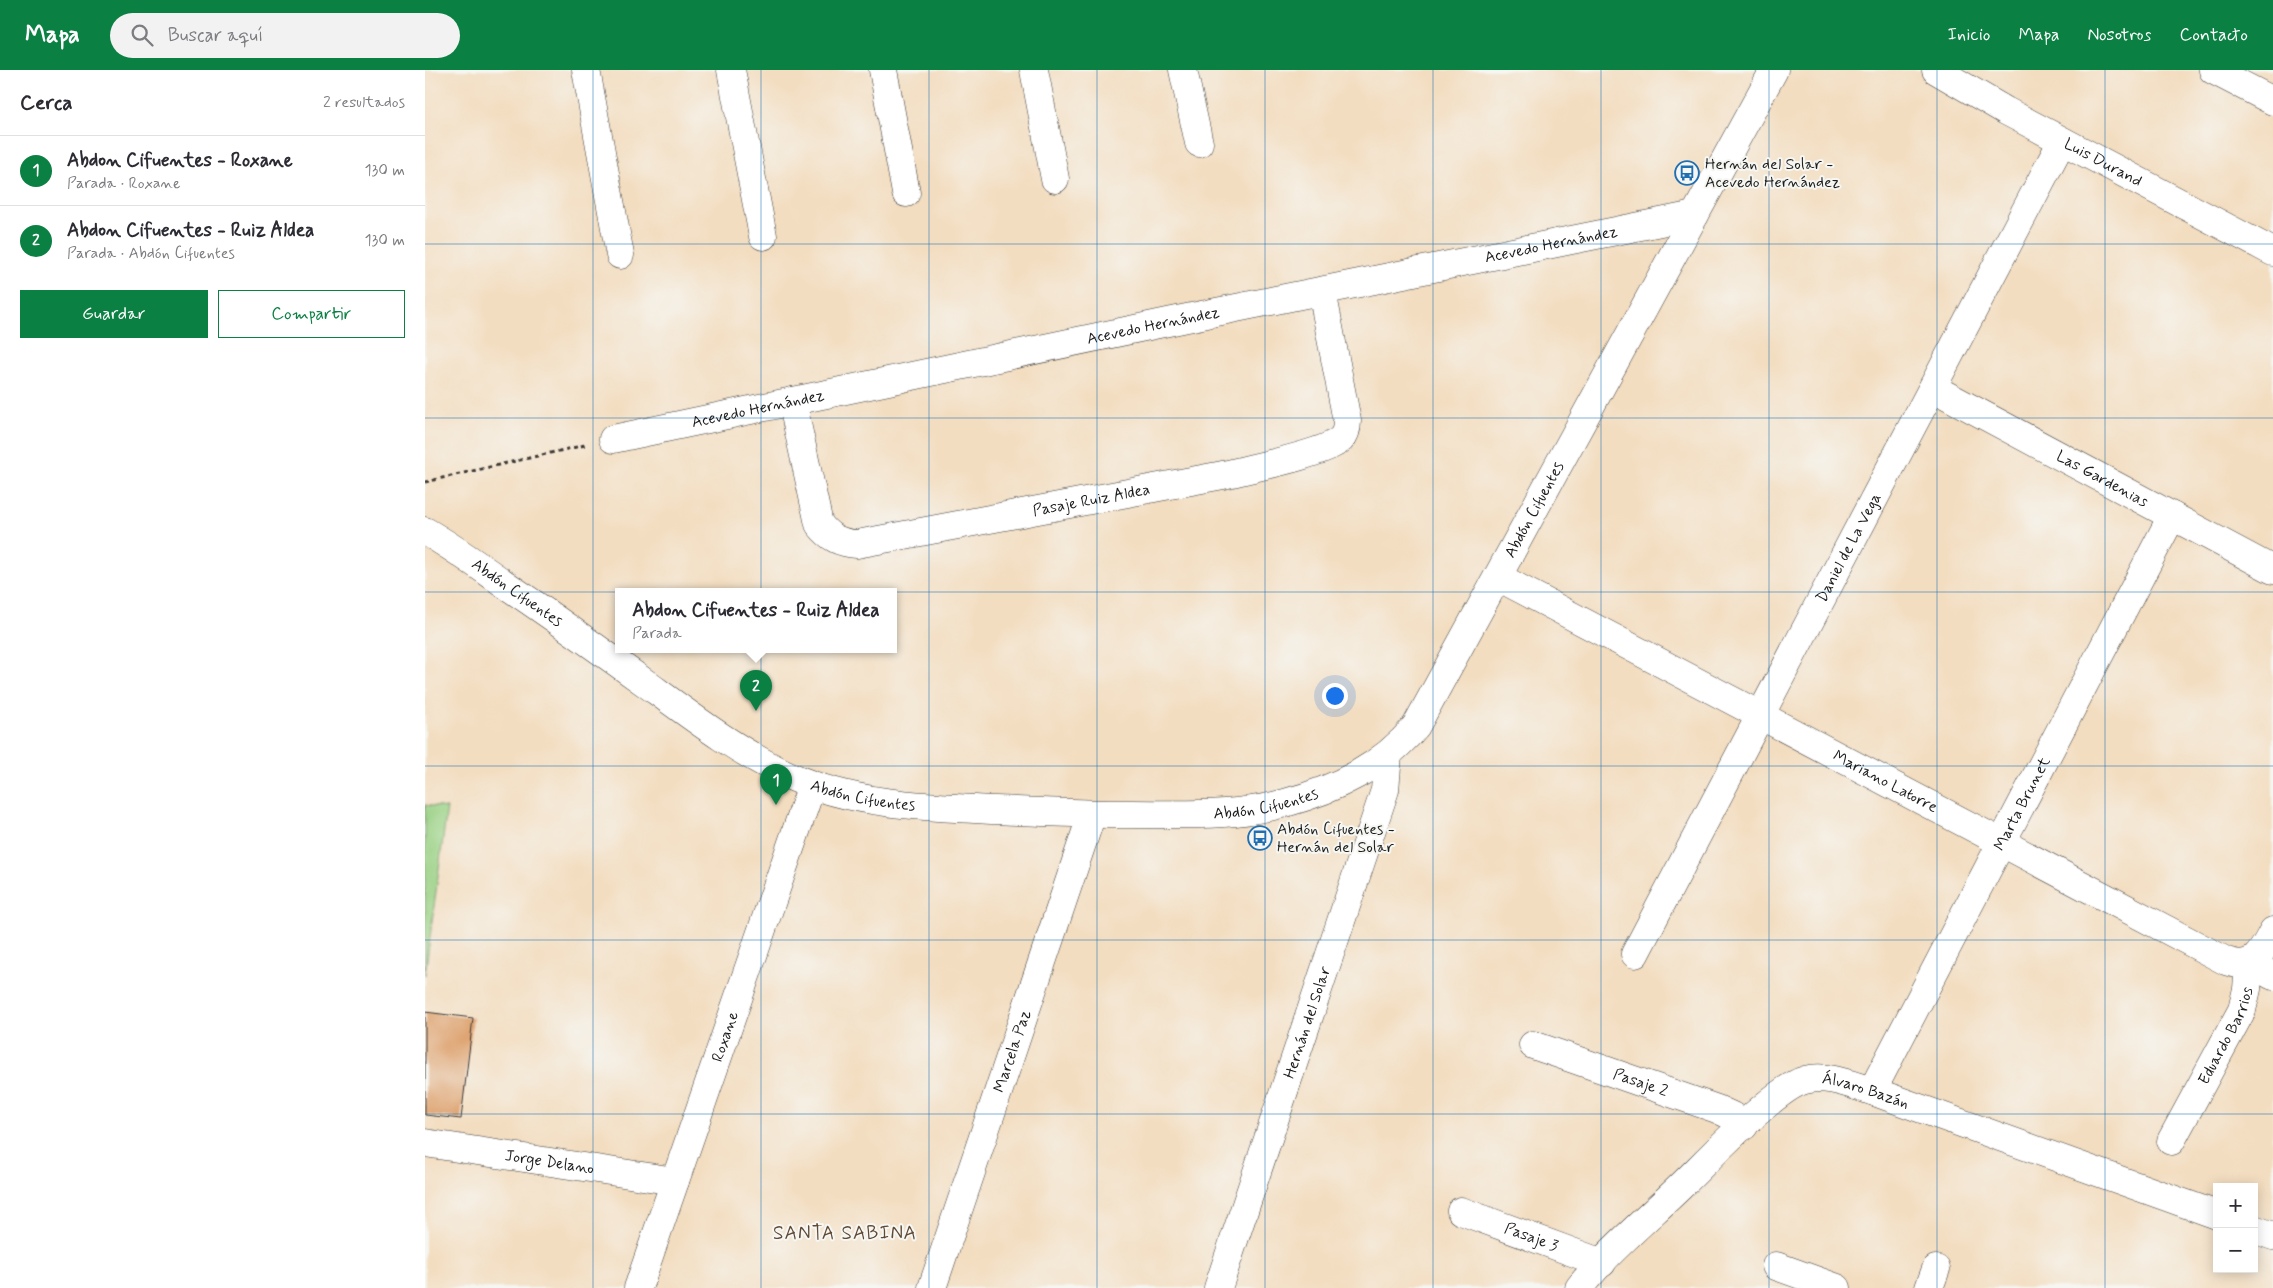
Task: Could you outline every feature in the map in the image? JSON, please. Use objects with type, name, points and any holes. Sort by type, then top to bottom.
[{"type":"main road","points":[[586,70],[620,255]]},
{"type":"main road","points":[[731,70],[763,236]]},
{"type":"main road","points":[[883,70],[906,193]]},
{"type":"main road","points":[[1034,70],[1055,180]]},
{"type":"main road","points":[[1183,70],[1199,143]]},
{"type":"main road","name":"Abdón Cifuentes","points":[[425,531],[585,640],[717,735],[767,765],[812,785],[851,796],[924,807],[1092,814],[1227,814],[1285,803],[1338,784],[1388,755],[1416,726],[1774,70]]},
{"type":"main road","name":"Luis Durand","points":[[1936,70],[2005,111],[2273,252]]},
{"type":"main road","points":[[2213,70],[2273,102]]},
{"type":"main road","name":"Daniel de La Vega","points":[[1635,954],[2062,141]]},
{"type":"main road","name":"Acevedo Hernández","points":[[613,439],[1695,215]]},
{"type":"main road","name":"Pasaje Ruiz Aldea","points":[[792,401],[819,524],[834,539],[845,543],[857,544],[1223,474],[1271,464],[1317,450],[1335,443],[1344,435],[1347,421],[1322,291]]},
{"type":"main road","name":"Las Gardenias","points":[[1933,388],[2273,570]]},
{"type":"main road","name":"Marta Brunet","points":[[1872,1091],[2172,516]]},
{"type":"main road","name":"Mariano Latorre","points":[[1498,578],[2226,961],[2234,964],[2249,963],[2273,976]]},
{"type":"main road","name":"Hernán del Solar","points":[[1218,1288],[1385,790],[1388,755]]},
{"type":"main road","name":"Roxane","points":[[638,1288],[812,785]]},
{"type":"main road","name":"Marcela Paz","points":[[931,1288],[1092,814]]},
{"type":"main road","name":"Eduardo Barrios","points":[[2171,1141],[2242,1010],[2247,989],[2249,963],[2261,954],[2273,931]]},
{"type":"main road","name":"Pasaje 2","points":[[1533,1045],[1717,1109],[1732,1116],[1744,1126]]},
{"type":"main road","name":"Álvaro Bazán","points":[[1579,1288],[1601,1263],[1744,1126],[1795,1083],[1807,1079],[1839,1081],[1872,1091],[2213,1215]]},
{"type":"main road","name":"Jorge Delano","points":[[425,1143],[675,1181]]},
{"type":"main road","name":"Pasaje 3","points":[[1461,1211],[1601,1263]]},
{"type":"main road","points":[[2258,1230],[2273,1236]]},
{"type":"main road","points":[[1776,1266],[1837,1288]]},
{"type":"path","points":[[425,482],[613,439]]},
{"type":"green space","points":[[425,805],[447,808],[425,975]]},
{"type":"building","points":[[425,1012],[473,1018],[461,1119],[425,1115]]},
{"type":"place","name":"Hernán del Solar - Acevedo Hernández","points":[[1687,173]]},
{"type":"place","name":"Abdon Cifuentes - Ruiz Aldea","points":[[756,711]]},
{"type":"place","name":"Abdon Cifuentes - Roxane","points":[[776,805]]},
{"type":"place","name":"Abdón Cifuentes - Hernán del Solar","points":[[1260,838]]},
{"type":"district","name":"SANTA SABINA","points":[[845,1233]]}]
